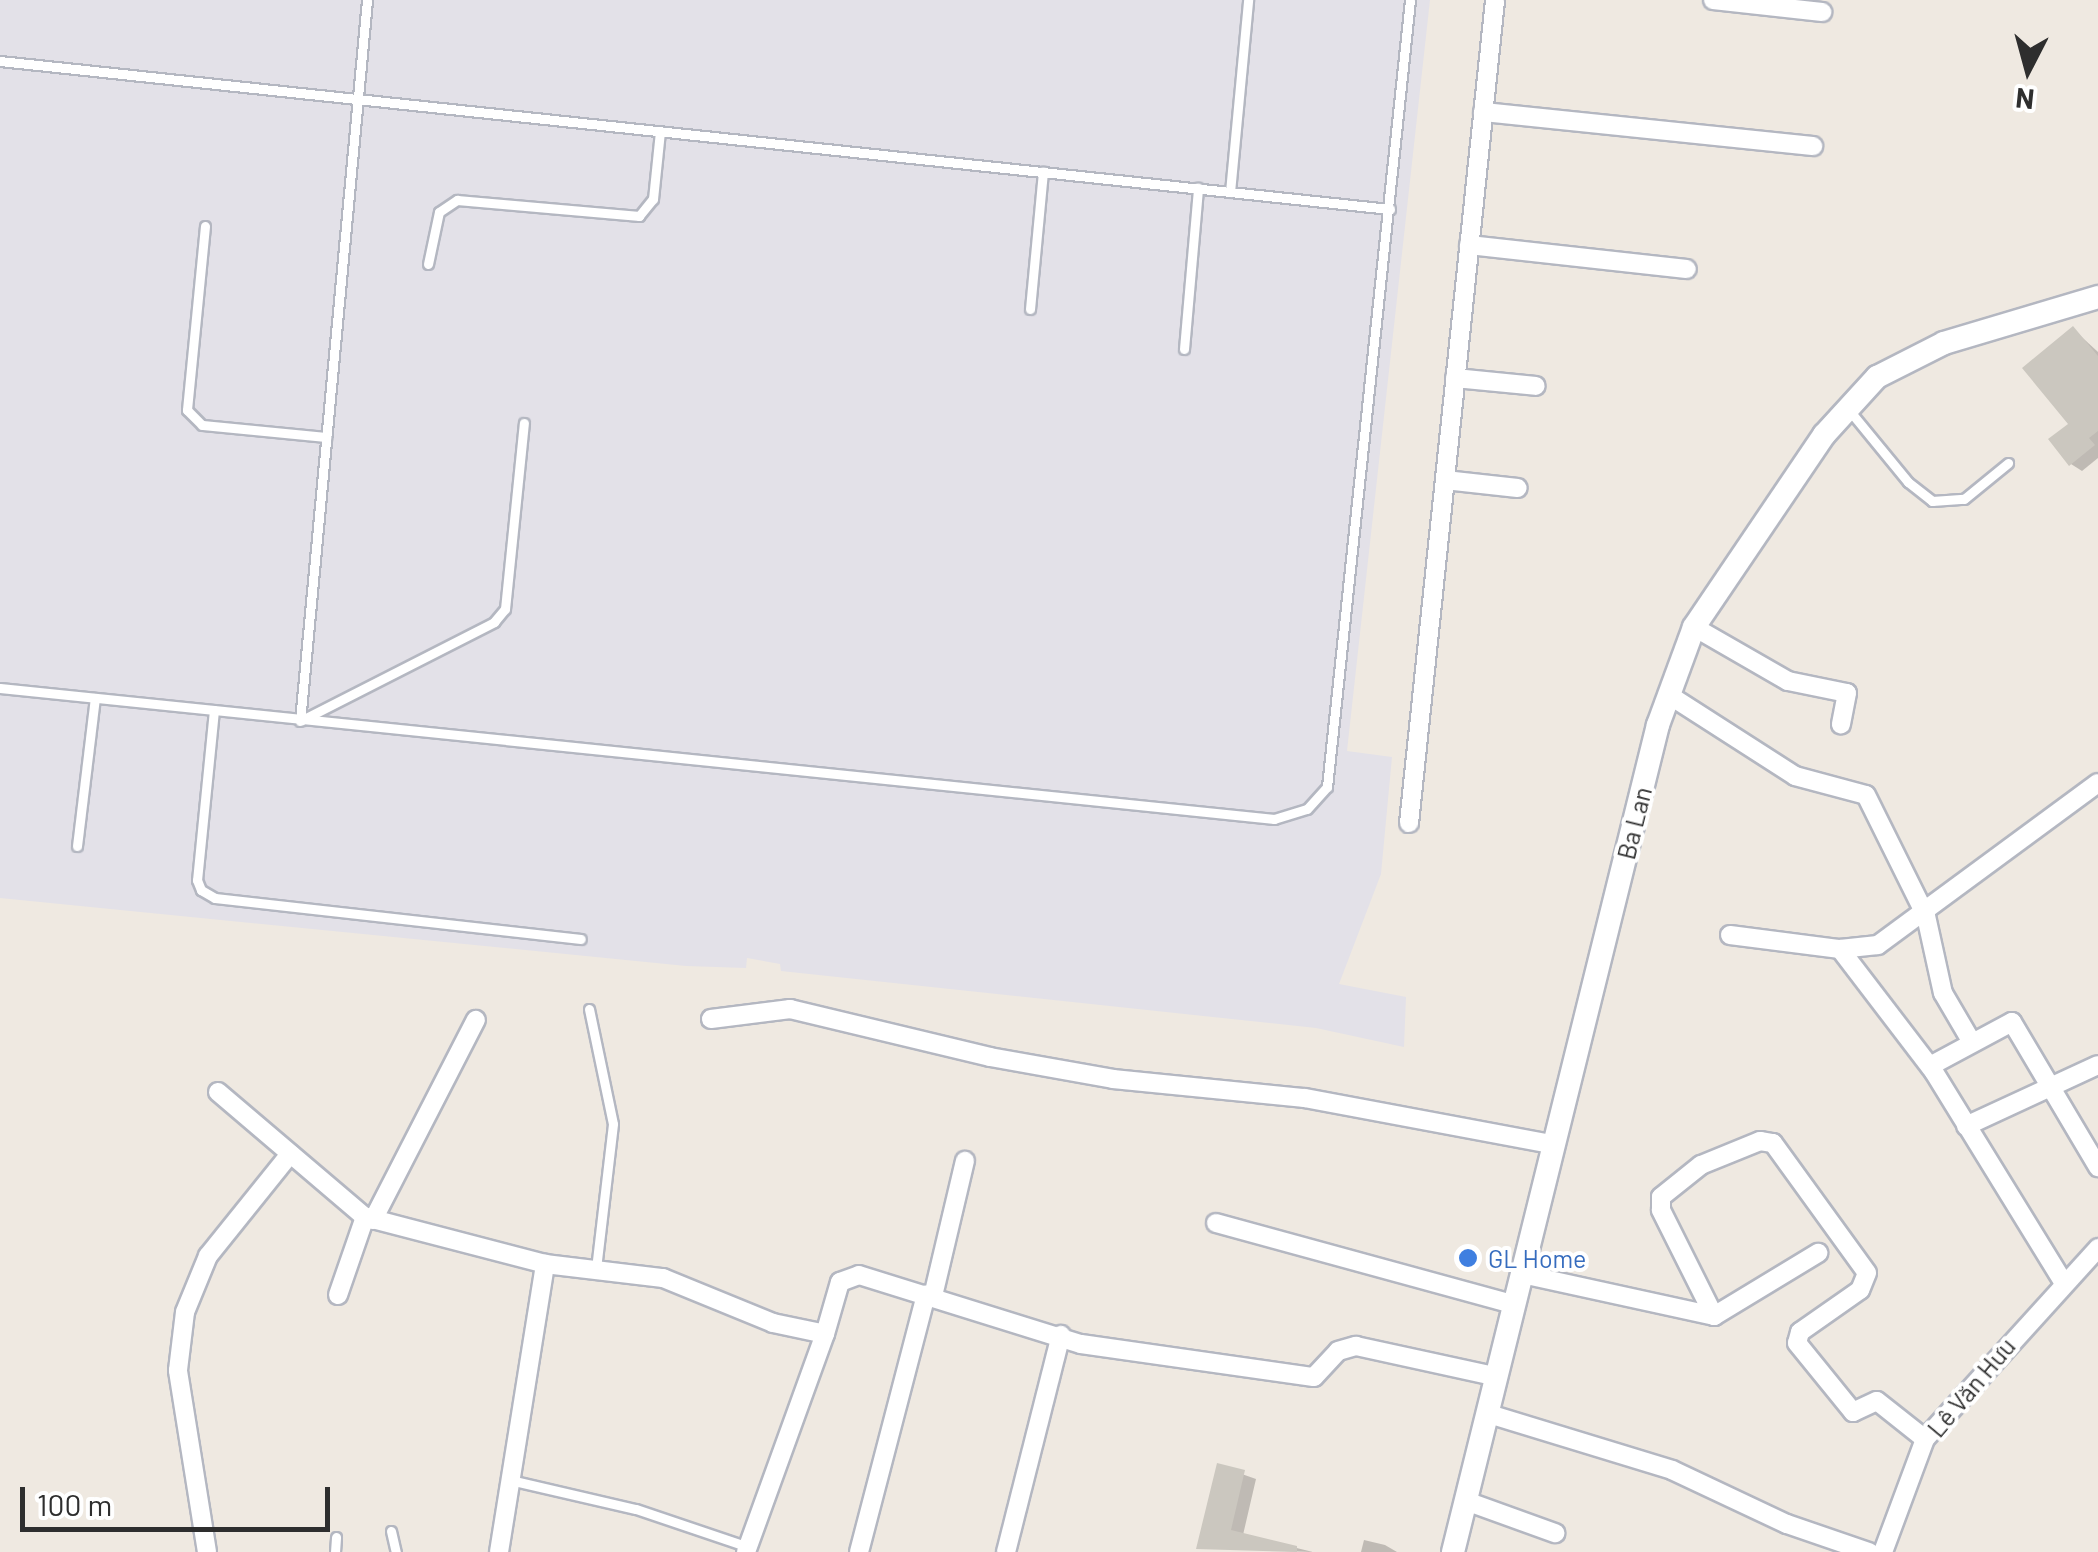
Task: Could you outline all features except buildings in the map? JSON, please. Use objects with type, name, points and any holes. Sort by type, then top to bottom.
[{"type":"street","points":[[1409,823],[1495,0]]},
{"type":"street","points":[[1713,0],[1822,12]]},
{"type":"street","points":[[1483,112],[1813,146]]},
{"type":"street","points":[[1469,245],[1688,269]]},
{"type":"street","name":"Ba Lan","points":[[1453,1552],[1668,696],[1694,627],[1846,407],[1877,377],[1944,343],[2098,297]]},
{"type":"street","points":[[1455,378],[1536,386]]},
{"type":"street","points":[[1444,480],[1518,488]]},
{"type":"street","points":[[1694,627],[1788,681],[1847,693],[1841,724]]},
{"type":"street","points":[[1668,696],[1795,776],[1866,795],[1926,916],[1944,993],[1970,1039]]},
{"type":"street","points":[[1730,935],[1840,949],[1878,945],[1926,916],[2098,783]]},
{"type":"street","points":[[1840,949],[1930,1066],[2062,1280]]},
{"type":"street","points":[[711,1019],[790,1009],[990,1057],[1113,1079],[1305,1098],[1555,1145]]},
{"type":"street","points":[[338,1295],[369,1219],[476,1020]]},
{"type":"street","points":[[1930,1066],[1970,1039],[2012,1022],[2098,1167]]},
{"type":"street","points":[[1966,1126],[2098,1065]]},
{"type":"street","points":[[218,1092],[369,1219],[545,1264],[663,1278],[773,1323],[826,1334]]},
{"type":"street","points":[[1714,1316],[1661,1210],[1662,1197],[1701,1164],[1760,1141],[1772,1143],[1867,1273],[1860,1290],[1800,1332],[1797,1343],[1853,1412],[1877,1400],[1925,1439]]},
{"type":"street","points":[[207,1552],[178,1370],[186,1312],[208,1256],[290,1154]]},
{"type":"street","points":[[859,1552],[965,1162]]},
{"type":"street","points":[[1216,1222],[1515,1304]]},
{"type":"street","name":"Lê Văn Hưu","points":[[1884,1552],[1925,1439],[2062,1280],[2098,1248]]},
{"type":"street","points":[[1522,1274],[1714,1316],[1818,1253]]},
{"type":"street","points":[[499,1552],[545,1264]]},
{"type":"street","points":[[747,1549],[826,1334],[840,1282],[850,1276],[929,1295],[1081,1344],[1314,1376],[1338,1351],[1356,1346],[1498,1376]]},
{"type":"street","points":[[1006,1552],[1061,1336]]},
{"type":"street","points":[[1489,1414],[1672,1470],[1786,1524],[1869,1552]]},
{"type":"street","points":[[1466,1501],[1554,1534]]},
{"type":"lane","points":[[300,721],[367,0]]},
{"type":"lane","points":[[1230,192],[1248,0]]},
{"type":"lane","points":[[0,688],[1274,819],[1307,809],[1327,787],[1410,0]]},
{"type":"lane","points":[[0,61],[1390,209]]},
{"type":"lane","points":[[428,264],[439,212],[457,200],[640,216],[652,199],[660,131]]},
{"type":"lane","points":[[1030,309],[1043,172]]},
{"type":"lane","points":[[1184,349],[1198,188]]},
{"type":"lane","points":[[206,226],[187,410],[202,425],[326,437]]},
{"type":"lane","points":[[1846,407],[1908,482],[1932,500],[1964,499],[2008,463]]},
{"type":"lane","points":[[300,721],[494,622],[505,608],[524,423]]},
{"type":"lane","points":[[77,846],[95,698]]},
{"type":"lane","points":[[214,710],[201,890],[216,898],[581,939]]},
{"type":"lane","points":[[589,1009],[613,1124],[596,1268]]},
{"type":"lane","points":[[510,1480],[636,1509],[747,1549]]},
{"type":"lane","points":[[390,1531],[396,1552]]},
{"type":"lane","points":[[335,1552],[336,1536]]},
{"type":"shaded area","points":[[0,0],[1430,0],[1347,751],[1392,757],[1381,874],[1339,984],[1406,997],[1404,1047],[1316,1028],[781,971],[780,964],[747,958],[746,968],[686,966],[0,898]]},
{"type":"place","name":"GL Home","points":[[1468,1258]]}]
